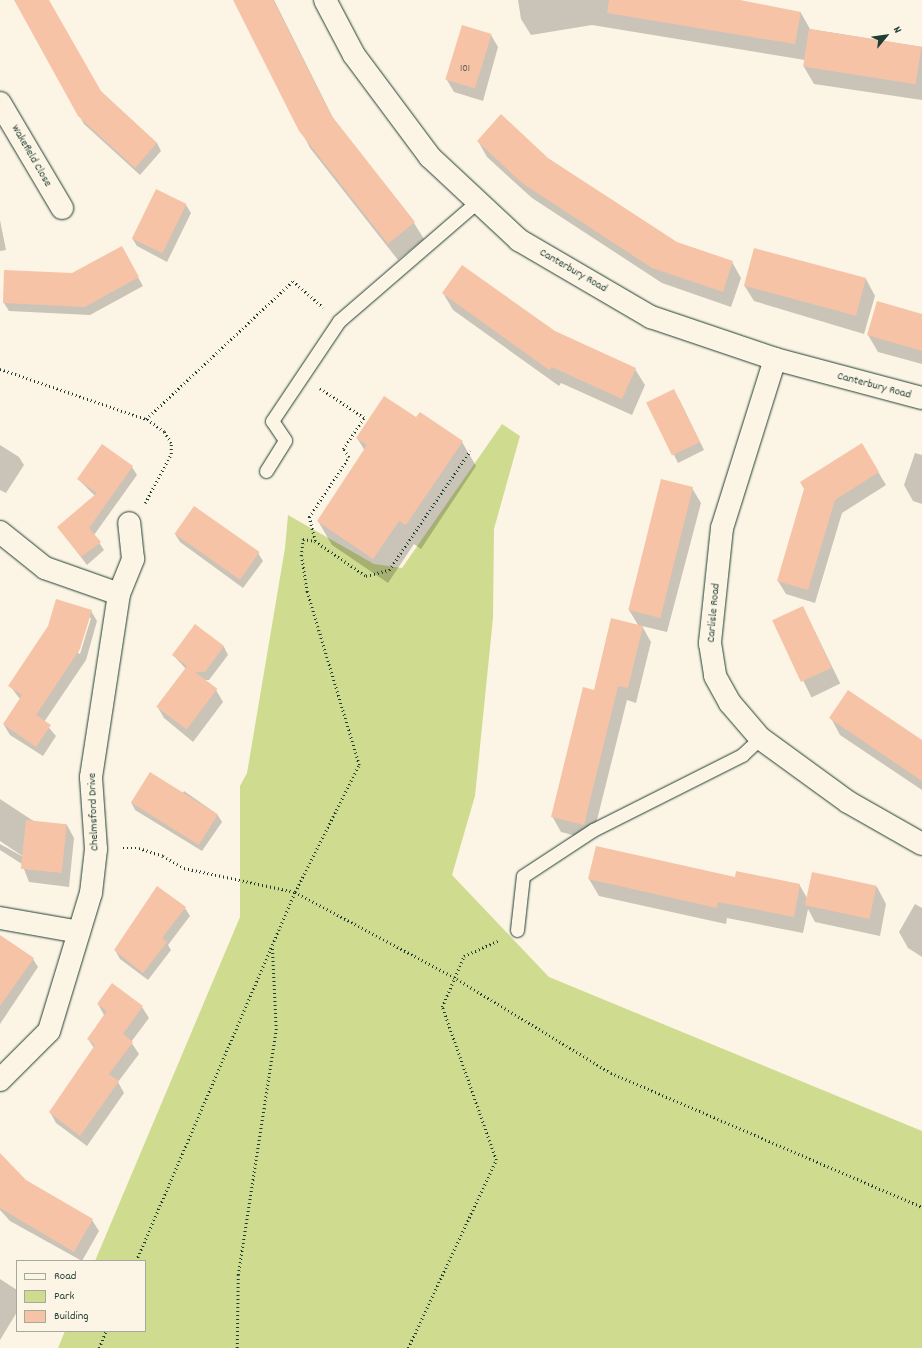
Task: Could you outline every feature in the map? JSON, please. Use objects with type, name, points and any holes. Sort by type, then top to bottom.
[{"type":"street","name":"Canterbury Road","points":[[325,0],[354,55],[430,157],[519,240],[651,317],[775,359],[922,398]]},
{"type":"street","name":"Wakefield Close","points":[[0,103],[62,208]]},
{"type":"street","name":"Carlisle Road","points":[[775,359],[722,528],[710,643],[715,676],[730,703],[760,738],[848,802],[922,844]]},
{"type":"street","name":"Chelmsford Drive","points":[[0,1080],[48,1031],[92,893],[96,848],[91,777],[119,594],[133,559],[130,523]]},
{"type":"street","points":[[0,532],[45,568],[119,594]]},
{"type":"street","points":[[0,918],[79,932]]},
{"type":"lane","points":[[266,471],[285,440],[272,421],[339,321],[478,201]]},
{"type":"lane","points":[[517,930],[523,876],[593,830],[742,755],[760,738]]},
{"type":"path","points":[[146,419],[293,281],[339,321]]},
{"type":"path","points":[[0,369],[146,419],[164,432],[171,454],[146,502],[142,518],[130,523]]},
{"type":"path","points":[[301,376],[364,418],[343,449],[349,456],[309,517],[315,541]]},
{"type":"path","points":[[136,1260],[295,892],[358,764],[307,592],[303,539],[315,541],[366,576],[389,570],[470,451]]},
{"type":"path","points":[[96,848],[139,848],[184,868],[295,892],[457,979],[611,1073],[922,1207]]},
{"type":"path","points":[[408,1348],[496,1160],[442,1007],[457,979],[464,956],[517,930]]},
{"type":"path","points":[[237,1348],[238,1275],[276,1030],[272,945]]},
{"type":"path","points":[[99,1348],[106,1332]]},
{"type":"green space","points":[[502,424],[520,436],[494,529],[493,618],[475,796],[452,875],[549,977],[922,1131],[922,1348],[58,1348],[65,1332],[146,1332],[146,1260],[95,1260],[240,917],[240,786],[247,773],[285,548],[288,515],[374,564],[402,568]]},
{"type":"building","points":[[14,0],[49,0],[101,91],[157,143],[135,168],[78,116]]},
{"type":"building","points":[[233,0],[273,0],[331,115],[415,222],[388,244],[299,131]]},
{"type":"building","points":[[609,0],[740,0],[801,12],[795,44],[607,13]]},
{"type":"building","points":[[462,25],[492,34],[475,89],[445,80]]},
{"type":"building","points":[[809,29],[922,47],[916,84],[803,67]]},
{"type":"building","points":[[501,114],[548,158],[677,242],[733,261],[723,292],[652,268],[522,183],[477,141]]},
{"type":"building","points":[[156,189],[187,204],[162,253],[132,238]]},
{"type":"building","points":[[122,246],[139,277],[85,307],[3,303],[4,270],[72,273]]},
{"type":"building","points":[[754,248],[866,278],[856,316],[744,286]]},
{"type":"building","points":[[462,265],[555,331],[636,368],[622,399],[552,367],[549,370],[442,293]]},
{"type":"building","points":[[877,301],[922,314],[922,351],[867,335]]},
{"type":"building","points":[[674,389],[700,442],[672,456],[646,403]]},
{"type":"building","points":[[384,396],[416,417],[420,412],[463,441],[406,525],[399,521],[373,559],[317,521],[367,445],[356,438]]},
{"type":"building","points":[[862,443],[879,472],[835,500],[808,590],[777,581],[804,489],[800,482]]},
{"type":"building","points":[[102,444],[133,466],[89,528],[101,542],[81,557],[57,527],[97,493],[77,479]]},
{"type":"building","points":[[661,479],[693,487],[660,618],[628,610]]},
{"type":"building","points":[[194,506],[260,552],[240,580],[174,534]]},
{"type":"building","points":[[56,599],[92,610],[80,649],[36,715],[51,725],[36,747],[3,724],[22,695],[8,686],[48,626]]},
{"type":"building","points":[[803,606],[832,668],[801,682],[772,620]]},
{"type":"building","points":[[611,618],[643,626],[628,688],[618,686],[584,825],[551,817],[583,687],[594,690]]},
{"type":"building","points":[[195,624],[224,646],[205,672],[195,672],[172,655]]},
{"type":"building","points":[[187,666],[217,689],[187,730],[156,707]]},
{"type":"building","points":[[848,690],[922,740],[922,781],[829,718]]},
{"type":"building","points":[[150,772],[218,814],[199,845],[131,803]]},
{"type":"building","points":[[26,820],[67,824],[62,873],[21,869]]},
{"type":"building","points":[[596,846],[735,877],[736,871],[800,884],[794,917],[718,902],[717,908],[588,879]]},
{"type":"building","points":[[812,872],[877,886],[869,919],[805,905]]},
{"type":"building","points":[[157,886],[186,907],[162,938],[167,942],[143,973],[114,950]]},
{"type":"building","points":[[0,935],[34,958],[0,1006]]},
{"type":"building","points":[[112,983],[143,1006],[123,1034],[133,1042],[109,1074],[119,1081],[80,1136],[49,1112],[95,1045],[87,1039],[107,1011],[97,1004]]},
{"type":"building","points":[[0,1153],[26,1180],[93,1219],[74,1252],[0,1208]]}]
